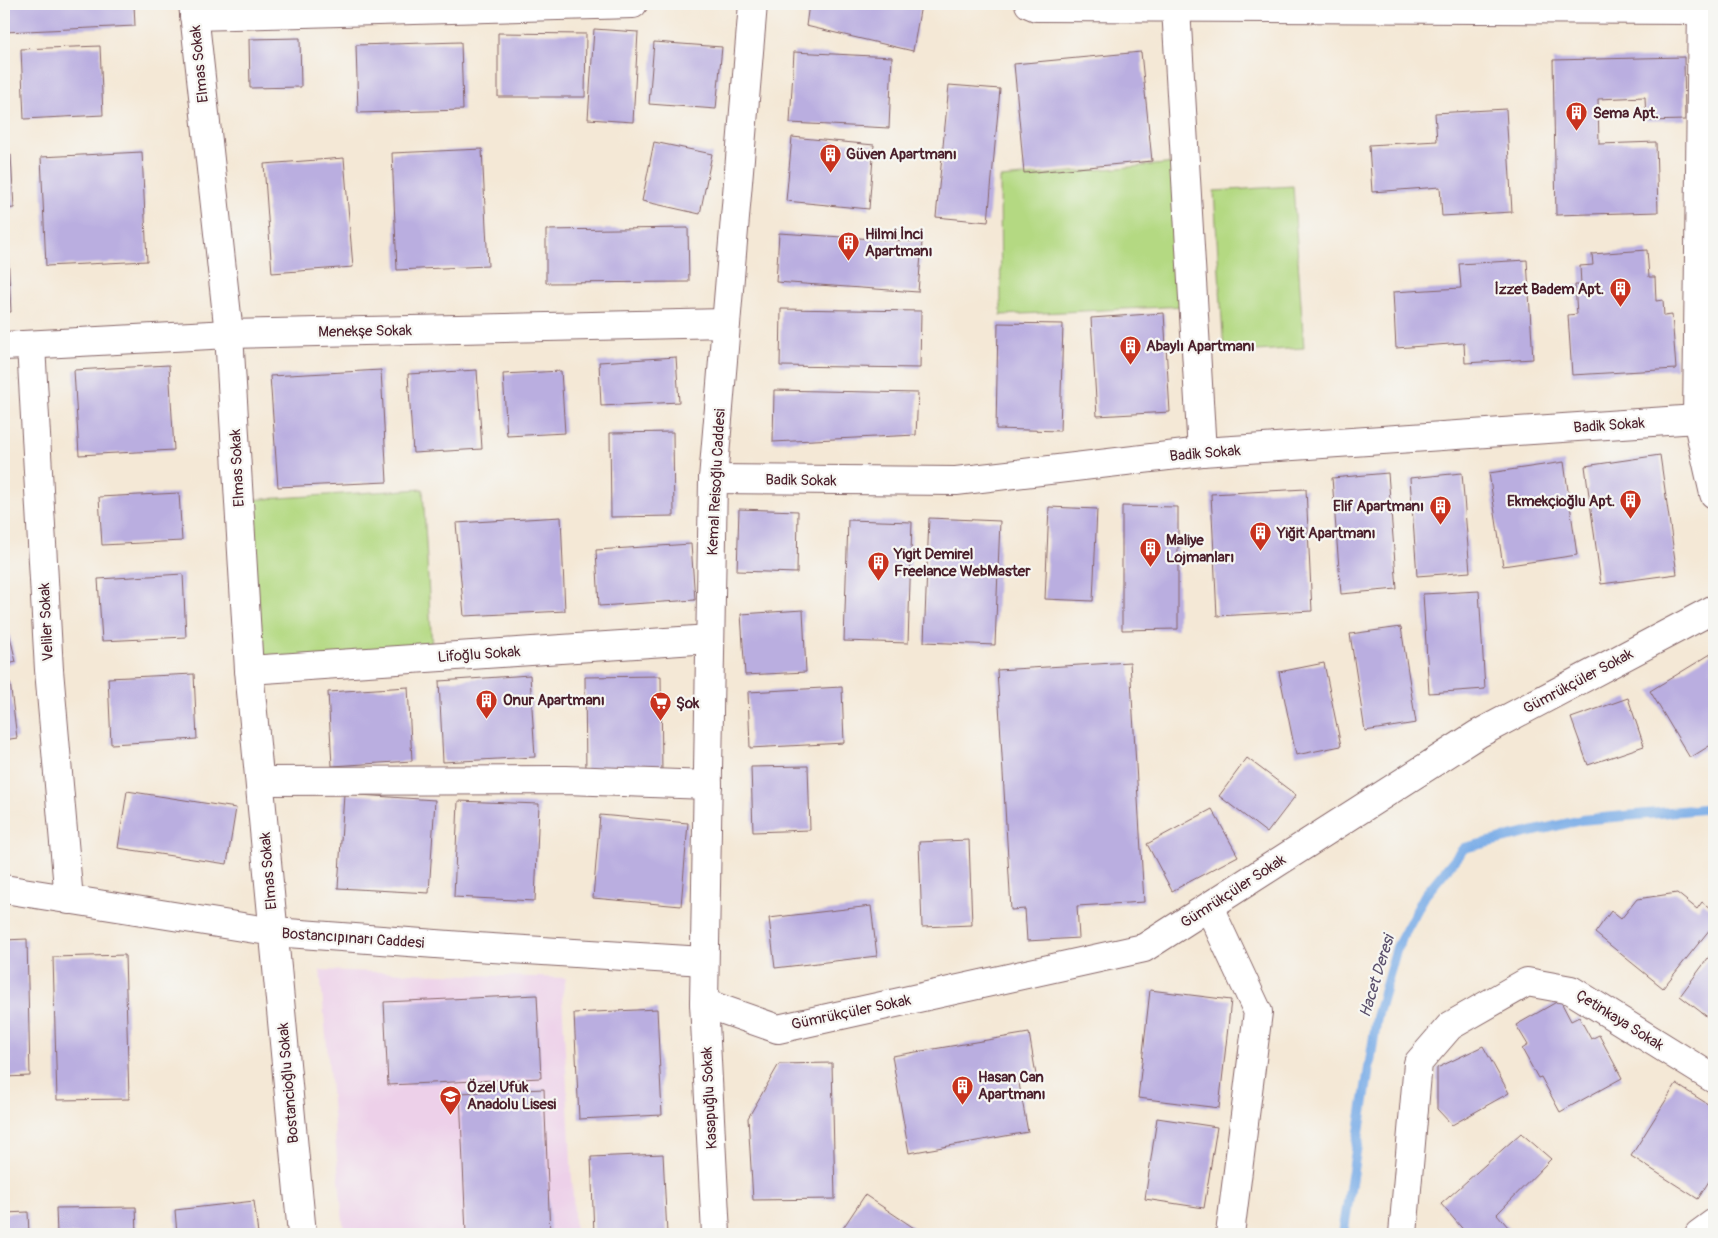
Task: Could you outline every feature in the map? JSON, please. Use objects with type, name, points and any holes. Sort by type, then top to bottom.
[{"type":"street","points":[[194,10],[632,4]]},
{"type":"street","name":"Kemal Reisoğlu Caddesi","points":[[704,962],[713,479],[753,4]]},
{"type":"street","points":[[1029,4],[1036,7],[1451,6],[1706,9],[1697,419],[1714,494]]},
{"type":"street","points":[[1176,8],[1202,452]]},
{"type":"street","name":"Elmas Sokak","points":[[194,10],[229,334],[249,670],[274,932]]},
{"type":"street","name":"Menekşe Sokak","points":[[4,346],[229,334],[726,323]]},
{"type":"street","name":"Veliler Sokak","points":[[31,345],[49,670],[69,900]]},
{"type":"street","name":"Badik Sokak","points":[[713,479],[956,481],[1202,452],[1697,419]]},
{"type":"street","name":"Gümrükçüler Sokak","points":[[704,1003],[778,1029],[1144,948],[1478,734],[1714,609]]},
{"type":"street","name":"Lifoğlu Sokak","points":[[249,670],[710,639]]},
{"type":"street","points":[[260,781],[566,780],[708,785]]},
{"type":"street","name":"Bostancıpınarı Caddesi","points":[[4,889],[274,932],[476,948],[704,962]]},
{"type":"street","points":[[1209,907],[1258,1012],[1230,1234]]},
{"type":"street","name":"Bostancioğlu Sokak","points":[[274,932],[302,1234]]},
{"type":"street","name":"Kasapuğlu Sokak","points":[[704,962],[704,1003],[723,1229]]},
{"type":"street","name":"Çetinkaya Sokak","points":[[1403,1234],[1418,1063],[1450,1026],[1527,982],[1571,990],[1714,1079]]},
{"type":"street","points":[[1699,1234],[1714,1224]]},
{"type":"shaded area","name":"Özel Ufuk Anadolu Lisesi","points":[[320,970],[566,978],[562,996],[575,1234],[344,1234]]},
{"type":"green space","points":[[1177,163],[1184,306],[1001,315],[1000,178]]},
{"type":"green space","points":[[1293,186],[1304,348],[1224,353],[1214,191]]},
{"type":"green space","points":[[423,489],[432,650],[257,662],[247,500]]},
{"type":"building","points":[[4,4],[134,4],[135,26],[4,32]]},
{"type":"building","points":[[809,4],[919,4],[921,5],[913,51],[806,26]]},
{"type":"building","points":[[594,29],[638,32],[633,122],[588,119]]},
{"type":"building","points":[[498,33],[586,34],[585,97],[498,97]]},
{"type":"building","points":[[300,38],[301,87],[250,88],[249,39]]},
{"type":"building","points":[[461,42],[463,110],[358,113],[356,45]]},
{"type":"building","points":[[654,42],[722,47],[716,109],[649,104]]},
{"type":"building","points":[[100,46],[103,115],[24,119],[21,49]]},
{"type":"building","points":[[794,52],[892,57],[889,128],[790,123]]},
{"type":"building","points":[[1141,52],[1152,161],[1024,173],[1014,64]]},
{"type":"building","name":"Sema Apt.","points":[[1684,57],[1685,120],[1646,121],[1645,97],[1598,99],[1599,144],[1656,142],[1658,212],[1556,215],[1553,60]]},
{"type":"building","points":[[949,85],[1000,89],[988,222],[936,217]]},
{"type":"building","points":[[1506,109],[1512,212],[1442,216],[1440,187],[1372,192],[1369,145],[1437,141],[1435,113]]},
{"type":"building","name":"Güven Apartmanı","points":[[792,137],[874,145],[869,209],[786,201]]},
{"type":"building","points":[[654,142],[712,154],[700,214],[642,201]]},
{"type":"building","points":[[482,149],[488,266],[397,270],[392,153]]},
{"type":"building","points":[[142,152],[147,261],[46,266],[41,157]]},
{"type":"building","points":[[11,155],[14,208],[4,209],[4,156]]},
{"type":"building","points":[[344,158],[353,267],[272,273],[264,164]]},
{"type":"building","points":[[688,228],[689,282],[546,283],[546,230]]},
{"type":"building","points":[[4,233],[7,233],[11,312],[4,312]]},
{"type":"building","name":"Hilmi İnci Apartmanı","points":[[779,233],[922,242],[918,292],[776,282]]},
{"type":"building","name":"İzzet Badem Apt.","points":[[1647,250],[1649,277],[1655,277],[1656,301],[1663,300],[1664,316],[1672,315],[1676,369],[1572,375],[1568,315],[1577,314],[1575,285],[1581,285],[1580,266],[1593,265],[1592,254]]},
{"type":"building","points":[[1527,260],[1533,359],[1465,363],[1464,343],[1396,348],[1393,292],[1461,288],[1459,264]]},
{"type":"building","points":[[781,309],[921,311],[920,368],[780,366]]},
{"type":"building","name":"Abaylı Apartmanı","points":[[1164,313],[1170,412],[1097,416],[1091,318]]},
{"type":"building","points":[[998,323],[1063,324],[1060,431],[996,429]]},
{"type":"building","points":[[676,357],[679,402],[601,406],[599,362]]},
{"type":"building","points":[[169,365],[174,450],[79,455],[74,370]]},
{"type":"building","points":[[381,370],[387,482],[278,487],[270,376]]},
{"type":"building","points":[[477,370],[482,449],[413,453],[408,374]]},
{"type":"building","points":[[561,371],[565,433],[507,436],[503,374]]},
{"type":"building","points":[[774,390],[918,393],[916,435],[773,442]]},
{"type":"building","points":[[673,432],[674,516],[611,517],[610,433]]},
{"type":"building","name":"Ekmekçioğlu Apt.","points":[[1660,455],[1677,574],[1601,584],[1585,466]]},
{"type":"building","points":[[1564,462],[1577,555],[1503,566],[1489,473]]},
{"type":"building","points":[[1388,473],[1397,589],[1341,594],[1332,478]]},
{"type":"building","name":"Elif Apartmanı","points":[[1462,473],[1470,572],[1417,576],[1410,478]]},
{"type":"building","name":"Yiğit Apartmanı","points":[[1306,489],[1312,611],[1217,616],[1211,494]]},
{"type":"building","points":[[179,493],[182,541],[102,545],[99,497]]},
{"type":"building","name":"Maliye Lojmanları","points":[[1122,506],[1178,507],[1178,629],[1122,630]]},
{"type":"building","points":[[1049,507],[1097,509],[1093,601],[1045,599]]},
{"type":"building","points":[[739,509],[798,511],[797,573],[737,571]]},
{"type":"building","points":[[561,517],[565,611],[464,616],[456,523]]},
{"type":"building","points":[[929,518],[1000,521],[995,645],[924,642]]},
{"type":"building","name":"Yigit Demirel Freelance WebMaster","points":[[848,520],[912,522],[908,643],[844,641]]},
{"type":"building","points":[[691,544],[695,600],[599,606],[596,550]]},
{"type":"building","points":[[183,574],[186,637],[102,641],[98,579]]},
{"type":"building","points":[[1479,591],[1485,689],[1429,693],[1423,594]]},
{"type":"building","points":[[803,610],[806,672],[745,675],[741,614]]},
{"type":"building","points":[[6,620],[16,662],[4,665],[4,621]]},
{"type":"building","points":[[1401,627],[1416,723],[1365,731],[1350,634]]},
{"type":"building","points":[[1714,652],[1714,743],[1690,758],[1650,691]]},
{"type":"building","points":[[1130,662],[1144,902],[1077,906],[1079,938],[1027,941],[1025,909],[1011,910],[997,670]]},
{"type":"building","points":[[1324,663],[1341,746],[1296,755],[1279,672]]},
{"type":"building","points":[[194,674],[197,739],[111,744],[108,678]]},
{"type":"building","name":"Onur Apartmanı","points":[[530,675],[535,757],[443,762],[439,681]]},
{"type":"building","points":[[661,676],[662,775],[586,775],[585,677]]},
{"type":"building","points":[[10,682],[17,738],[4,740],[4,683]]},
{"type":"building","points":[[408,687],[412,761],[332,766],[328,692]]},
{"type":"building","points":[[842,687],[844,743],[750,748],[748,692]]},
{"type":"building","points":[[1628,698],[1644,746],[1588,765],[1571,718]]},
{"type":"building","points":[[1247,758],[1296,795],[1267,833],[1219,796]]},
{"type":"building","points":[[808,766],[810,830],[753,832],[751,767]]},
{"type":"building","points":[[127,791],[236,808],[227,864],[118,848]]},
{"type":"building","points":[[344,794],[435,800],[429,893],[338,888]]},
{"type":"building","points":[[458,801],[539,804],[535,901],[454,897]]},
{"type":"building","points":[[1212,809],[1238,856],[1172,891],[1147,844]]},
{"type":"building","points":[[600,815],[688,823],[681,906],[593,898]]},
{"type":"building","points":[[969,840],[972,925],[922,927],[919,842]]},
{"type":"building","points":[[1677,893],[1697,909],[1702,902],[1714,911],[1714,924],[1663,988],[1595,933],[1611,911],[1621,919],[1637,899]]},
{"type":"building","points":[[871,906],[877,956],[775,968],[769,918]]},
{"type":"building","points":[[27,939],[30,1076],[4,1077],[4,940]]},
{"type":"building","points":[[1714,950],[1714,1022],[1680,996]]},
{"type":"building","points":[[125,955],[129,1099],[57,1100],[53,957]]},
{"type":"building","points":[[1150,990],[1231,1000],[1219,1108],[1138,1098]]},
{"type":"building","points":[[537,995],[541,1078],[388,1085],[384,1002]]},
{"type":"building","points":[[1560,1000],[1571,1021],[1579,1017],[1591,1039],[1599,1035],[1622,1078],[1560,1112],[1541,1077],[1538,1078],[1522,1049],[1528,1045],[1516,1025]]},
{"type":"building","points":[[657,1009],[662,1115],[579,1119],[574,1013]]},
{"type":"building","name":"Hasan Can Apartmanı","points":[[1029,1033],[1036,1075],[1018,1078],[1028,1132],[909,1153],[892,1056]]},
{"type":"building","points":[[1483,1046],[1509,1093],[1452,1125],[1437,1109],[1437,1068]]},
{"type":"building","points":[[832,1063],[835,1199],[753,1200],[748,1118],[779,1064]]},
{"type":"building","points":[[1676,1084],[1714,1108],[1714,1173],[1698,1199],[1631,1156]]},
{"type":"building","points":[[544,1089],[550,1234],[466,1234],[460,1093]]},
{"type":"building","points":[[1157,1118],[1217,1127],[1204,1208],[1145,1199]]},
{"type":"building","points":[[1521,1133],[1551,1159],[1497,1214],[1514,1234],[1467,1234],[1441,1204]]},
{"type":"building","points":[[663,1154],[667,1234],[594,1234],[591,1157]]},
{"type":"building","points":[[865,1195],[923,1234],[839,1234]]},
{"type":"building","points":[[254,1201],[258,1234],[177,1234],[175,1210]]},
{"type":"building","points":[[136,1207],[137,1234],[57,1234],[56,1208]]},
{"type":"building","points":[[28,1212],[29,1234],[4,1234],[4,1213]]},
{"type":"waterway","name":"Hacet Deresi","points":[[1343,1234],[1377,1017],[1397,947],[1425,895],[1464,848],[1581,820],[1714,808]]},
{"type":"place","name":"Sema Apt.","points":[[1577,132]]},
{"type":"place","name":"Güven Apartmanı","points":[[830,173]]},
{"type":"place","name":"Hilmi İnci Apartmanı","points":[[849,262]]},
{"type":"place","name":"İzzet Badem Apt.","points":[[1620,308]]},
{"type":"place","name":"Abaylı Apartmanı","points":[[1130,365]]},
{"type":"place","name":"Ekmekçioğlu Apt.","points":[[1631,520]]},
{"type":"place","name":"Elif Apartmanı","points":[[1440,525]]},
{"type":"place","name":"Yiğit Apartmanı","points":[[1261,552]]},
{"type":"place","name":"Maliye Lojmanları","points":[[1150,568]]},
{"type":"place","name":"Yigit Demirel Freelance WebMaster","points":[[878,582]]},
{"type":"place","name":"Onur Apartmanı","points":[[487,719]]},
{"type":"place","name":"Şok","points":[[660,722]]},
{"type":"place","name":"Hasan Can Apartmanı","points":[[962,1105]]},
{"type":"place","name":"Özel Ufuk Anadolu Lisesi","points":[[451,1115]]}]
